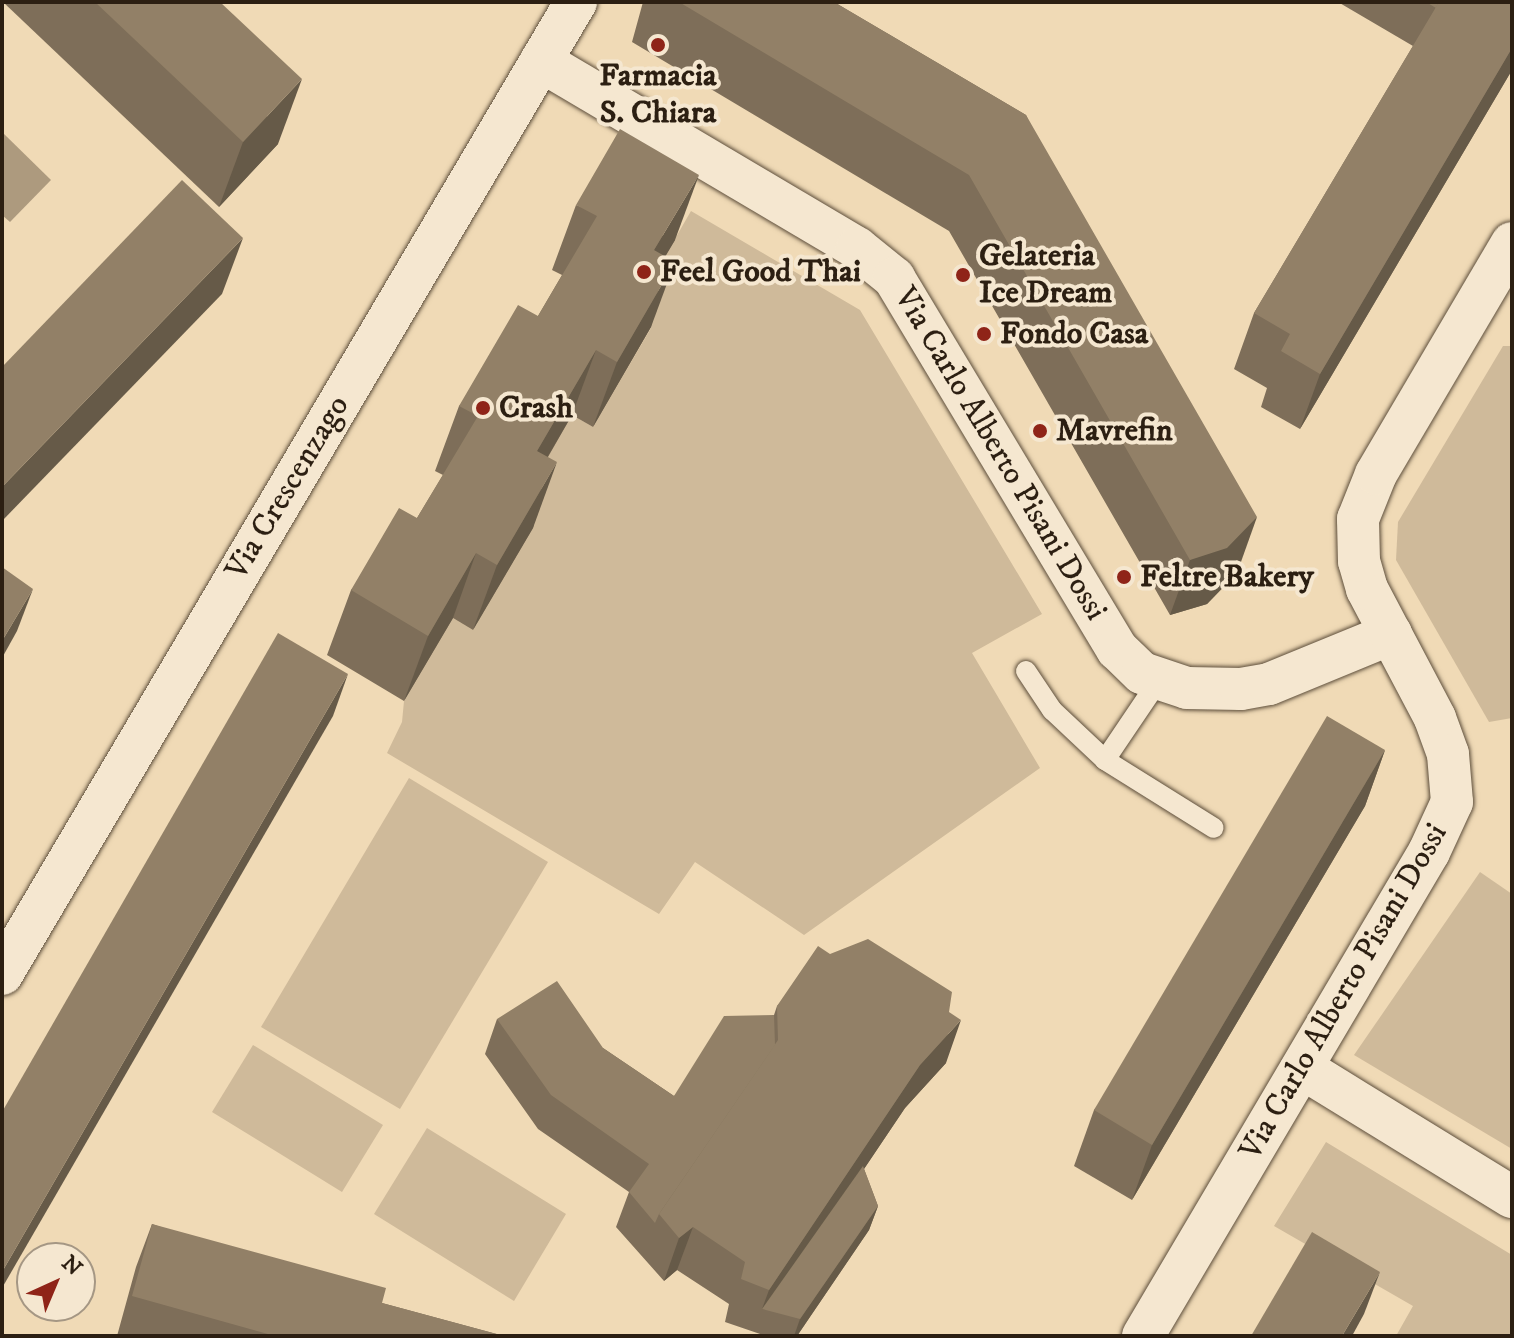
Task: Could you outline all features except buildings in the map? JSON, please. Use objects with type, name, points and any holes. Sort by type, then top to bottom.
[{"type":"street","name":"Via Crescenzago","points":[[2,974],[14,926],[576,2]]},
{"type":"street","name":"Via Carlo Alberto Pisani Dossi","points":[[541,61],[857,248],[894,278],[1117,649],[1159,680],[1187,688],[1241,689],[1269,684],[1391,634]]},
{"type":"street","name":"Via Carlo Alberto Pisani Dossi","points":[[1143,1336],[1429,852],[1452,802],[1448,754],[1359,561],[1356,537],[1363,497],[1499,288],[1512,243]]},
{"type":"street","points":[[1302,1068],[1512,1197]]},
{"type":"lane","points":[[1026,671],[1052,710],[1105,760],[1214,828]]},
{"type":"lane","points":[[1105,760],[1159,680]]},
{"type":"shaded area","points":[[2,132],[51,180],[10,222],[2,215]]},
{"type":"shaded area","points":[[691,211],[860,310],[1042,614],[972,653],[1040,768],[804,935],[695,862],[659,914],[387,753],[402,722],[404,701],[453,618],[473,630],[533,528],[513,516],[572,415],[593,427],[651,328],[631,315]]},
{"type":"shaded area","points":[[1503,346],[1512,346],[1512,718],[1489,722],[1396,560],[1398,522]]},
{"type":"shaded area","points":[[409,778],[548,862],[400,1109],[261,1027]]},
{"type":"shaded area","points":[[1480,872],[1512,894],[1512,1149],[1354,1055]]},
{"type":"shaded area","points":[[253,1045],[383,1125],[342,1192],[212,1112]]},
{"type":"shaded area","points":[[427,1128],[566,1214],[514,1301],[374,1214]]},
{"type":"shaded area","points":[[1326,1142],[1512,1255],[1512,1336],[1396,1336],[1413,1306],[1274,1226]]},
{"type":"place","name":"Farmacia S. Chiara","points":[[658,45]]},
{"type":"place","name":"Feel Good Thai","points":[[644,272]]},
{"type":"place","name":"Gelateria Ice Dream","points":[[963,275]]},
{"type":"place","name":"Fondo Casa","points":[[984,334]]},
{"type":"place","name":"Crash","points":[[483,408]]},
{"type":"place","name":"Mavrefin","points":[[1040,431]]},
{"type":"place","name":"Feltre Bakery","points":[[1124,577]]}]
